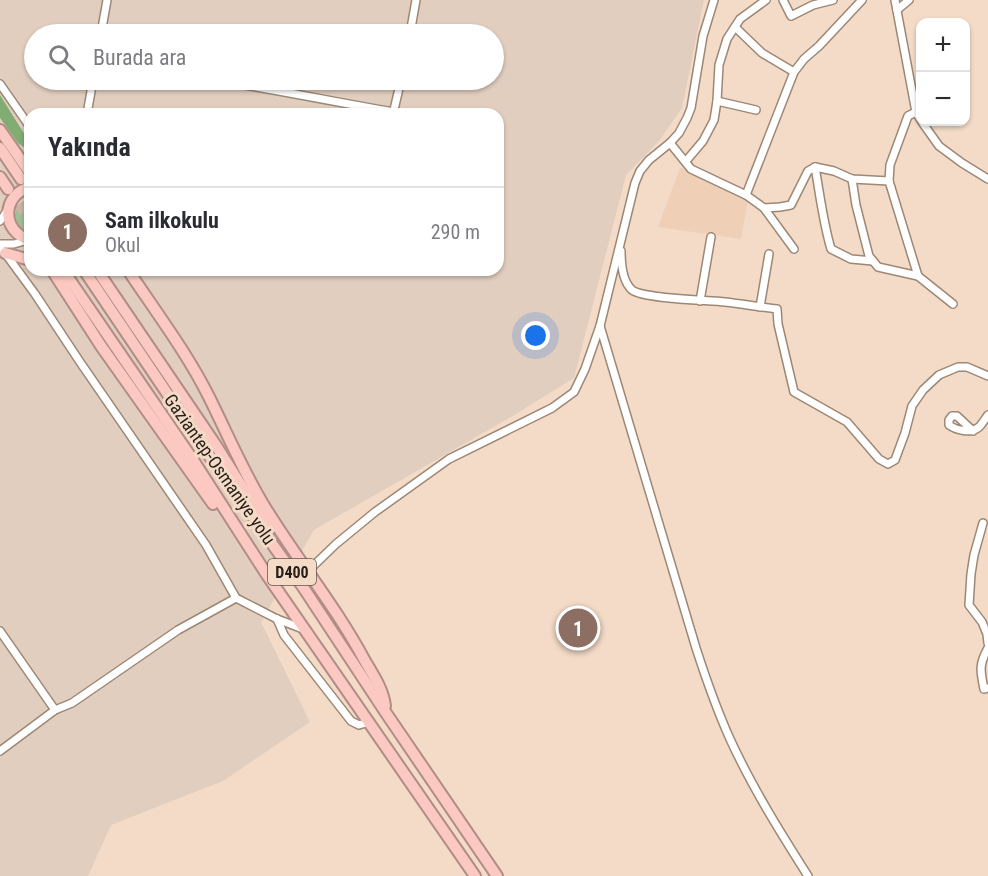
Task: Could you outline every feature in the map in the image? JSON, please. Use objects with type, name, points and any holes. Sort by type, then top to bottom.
[{"type":"highway","points":[[0,130],[24,160]]},
{"type":"highway","points":[[0,148],[24,174]]},
{"type":"highway","points":[[0,177],[9,222],[12,228],[24,238]]},
{"type":"highway","points":[[8,209],[15,196],[24,189]]},
{"type":"highway","points":[[2,249],[24,258]]},
{"type":"highway","name":"Gaziantep-Osmaniye yolu","points":[[60,276],[193,460],[303,629],[476,876]]},
{"type":"highway","name":"Gaziantep-Osmaniye yolu","points":[[88,276],[208,454],[303,587],[497,876]]},
{"type":"highway","name":"D400","points":[[101,276],[215,444],[265,522],[282,558]]},
{"type":"highway","points":[[132,276],[185,354],[209,396],[251,484],[351,634],[379,685],[386,712]]},
{"type":"street","points":[[103,24],[107,0]]},
{"type":"street","points":[[412,24],[416,0]]},
{"type":"street","points":[[308,571],[375,512],[449,459],[552,408],[574,392],[585,369],[600,326],[635,183],[640,171],[649,160],[679,133],[691,108],[704,36],[714,0]]},
{"type":"street","points":[[686,161],[703,141],[714,120],[719,65],[727,39],[740,19],[766,0]]},
{"type":"street","points":[[783,0],[791,16],[813,5],[833,0]]},
{"type":"street","points":[[746,195],[794,72],[862,0]]},
{"type":"street","points":[[895,0],[916,112],[908,116],[890,165],[889,181],[918,276]]},
{"type":"street","points":[[897,10],[909,0]]},
{"type":"street","points":[[735,27],[762,53],[794,72]]},
{"type":"street","points":[[0,84],[24,118]]},
{"type":"street","points":[[88,108],[91,90]]},
{"type":"street","points":[[273,90],[352,108]]},
{"type":"street","points":[[394,108],[399,90]]},
{"type":"street","points":[[717,101],[756,110]]},
{"type":"street","points":[[925,126],[939,146],[962,164],[988,179]]},
{"type":"street","points":[[670,143],[691,169],[746,195],[764,208],[794,249]]},
{"type":"street","points":[[764,208],[791,205],[808,171],[815,167],[834,171],[852,179],[889,181]]},
{"type":"street","points":[[815,167],[824,223],[831,249],[852,259],[873,261]]},
{"type":"street","points":[[852,179],[869,256],[873,261],[878,267],[918,276],[953,304]]},
{"type":"street","points":[[0,221],[8,209]]},
{"type":"street","points":[[700,301],[711,237]]},
{"type":"street","points":[[621,239],[621,264],[626,284],[634,292],[659,297],[777,309],[778,324],[794,392],[847,422],[879,459],[888,464],[895,460],[912,406],[923,390],[939,375],[958,367],[967,367],[988,375]]},
{"type":"street","points":[[24,242],[2,249],[200,535],[236,598],[277,619],[303,629]]},
{"type":"street","points":[[760,307],[770,254]]},
{"type":"street","points":[[600,326],[696,648],[712,694],[730,740],[757,792],[808,876]]},
{"type":"street","points":[[974,430],[980,427],[988,415]]},
{"type":"street","points":[[983,523],[970,574],[969,605],[982,622],[988,643]]},
{"type":"street","points":[[0,752],[55,710],[72,703],[178,630],[236,598]]},
{"type":"street","points":[[277,619],[284,635],[351,721],[359,725],[369,722]]},
{"type":"street","points":[[0,631],[55,710]]},
{"type":"street","points":[[988,648],[981,660],[981,675],[984,688],[988,688]]},
{"type":"shaded area","points":[[0,0],[704,0],[682,108],[659,141],[626,175],[574,378],[516,414],[314,530],[261,622],[310,722],[223,781],[111,825],[88,876],[0,876]]},
{"type":"shaded area","points":[[680,168],[697,171],[749,194],[741,239],[658,227]]},
{"type":"green space","points":[[0,95],[24,133],[24,148],[18,143],[0,118]]},
{"type":"green space","points":[[24,201],[24,231],[15,216]]},
{"type":"tunnel","points":[[10,192],[24,212]]},
{"type":"place","name":"Sam ilkokulu","points":[[578,628]]}]
